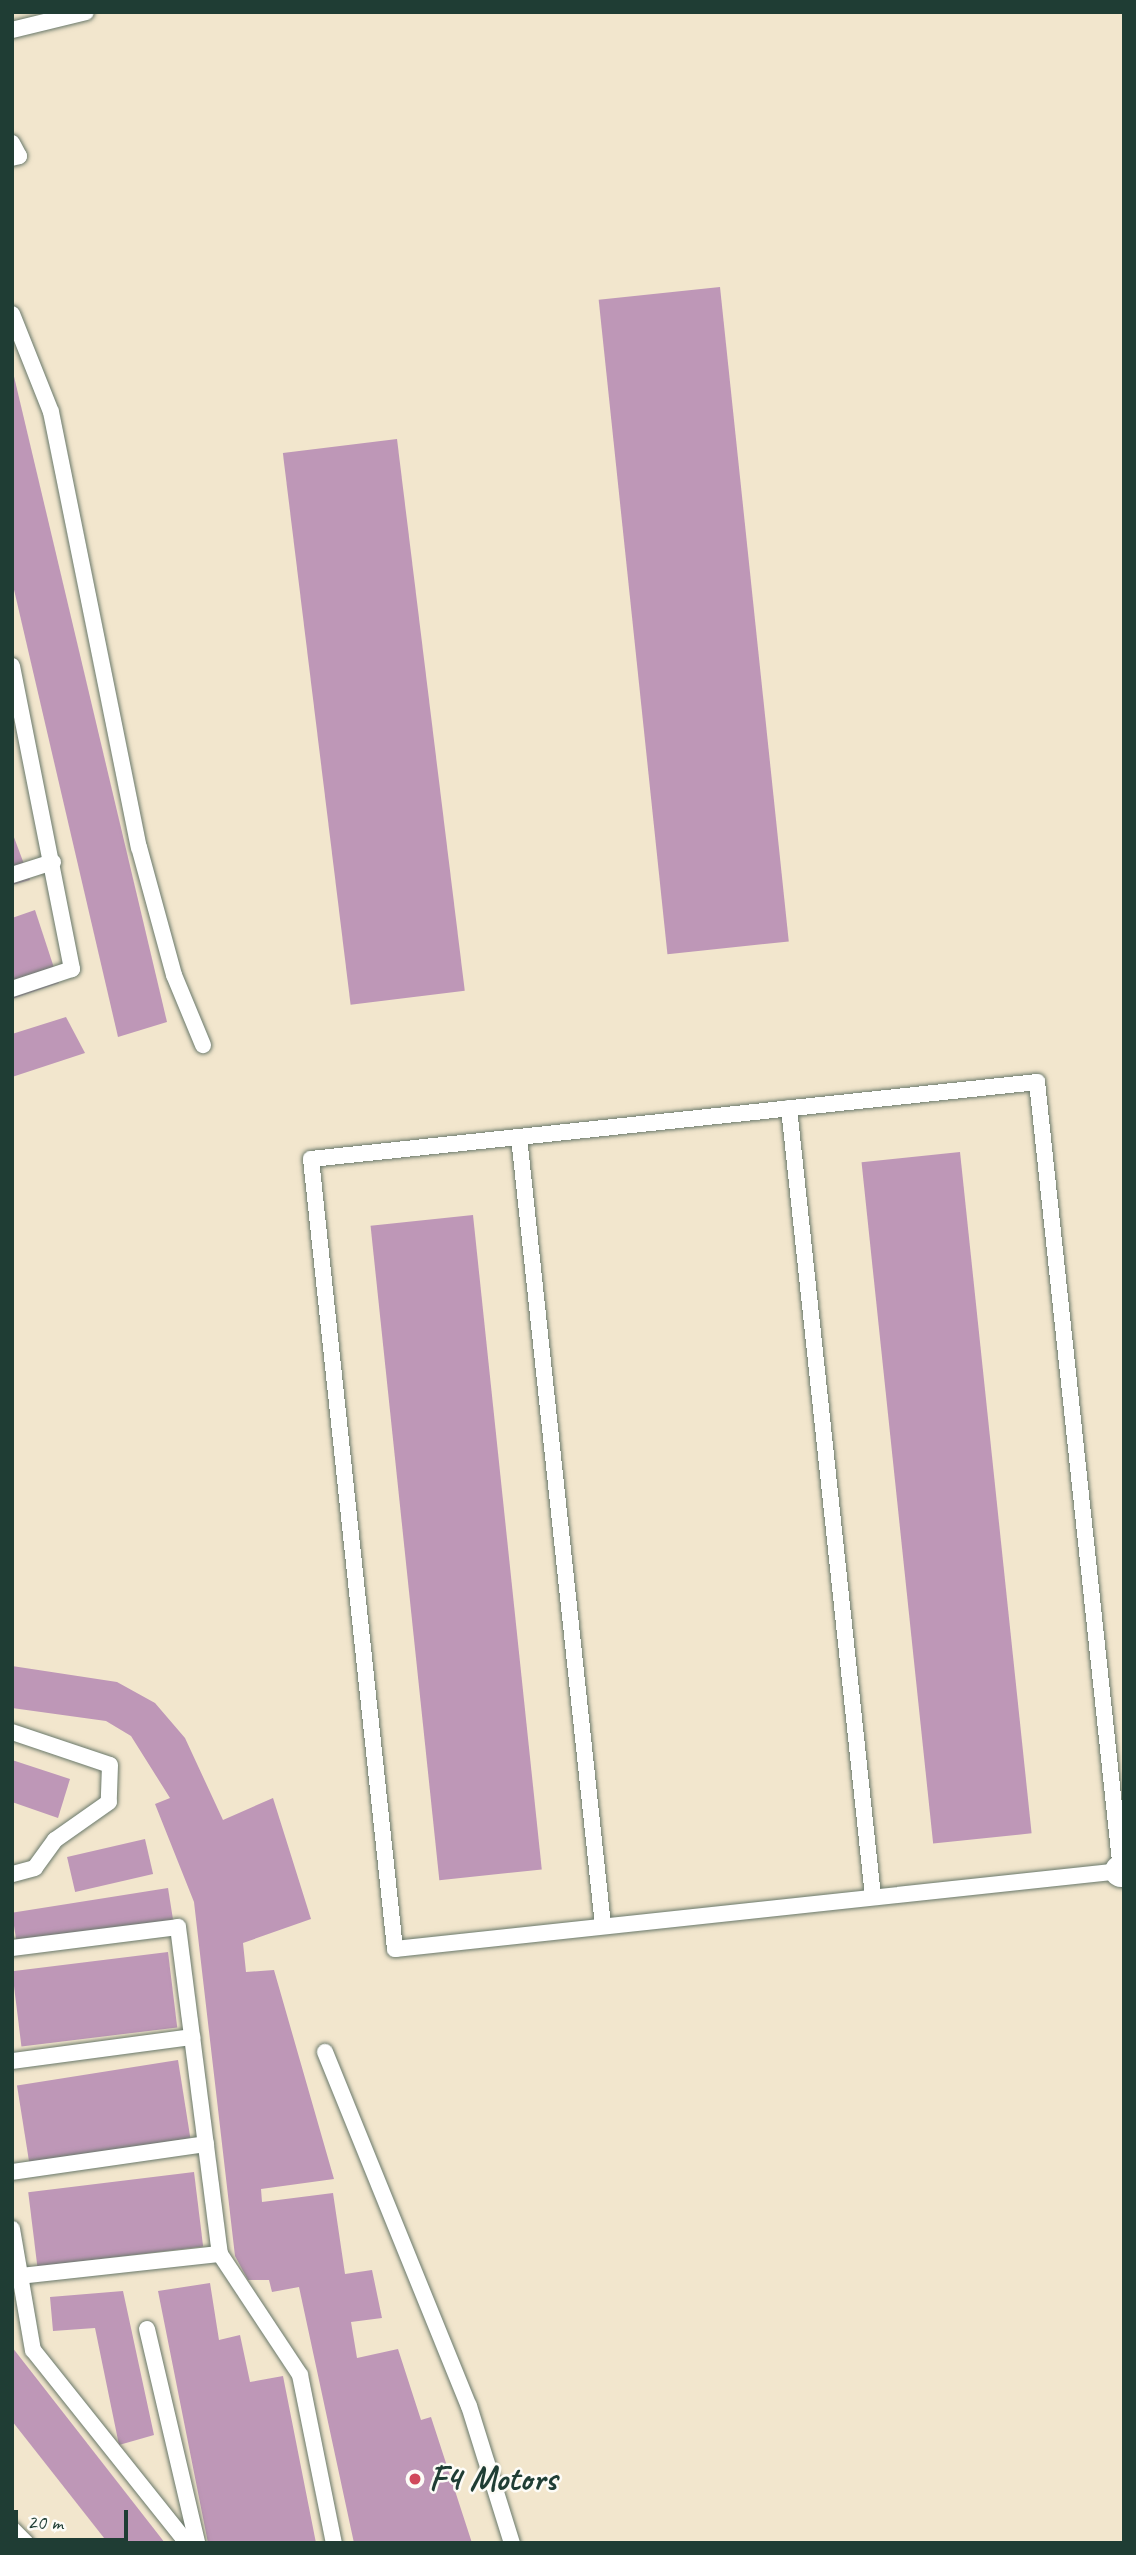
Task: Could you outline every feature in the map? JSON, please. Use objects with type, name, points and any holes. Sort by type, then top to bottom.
[{"type":"lane","points":[[12,30],[45,17],[86,12]]},
{"type":"lane","points":[[12,143],[19,156],[12,158]]},
{"type":"lane","points":[[12,314],[51,412],[139,847],[174,975],[203,1045]]},
{"type":"lane","points":[[12,666],[53,862],[72,969],[12,989]]},
{"type":"lane","points":[[12,876],[53,862]]},
{"type":"lane","points":[[1037,1082],[1122,1871],[395,1949],[311,1159],[789,1108],[1037,1082]]},
{"type":"lane","points":[[789,1108],[873,1898]]},
{"type":"lane","points":[[519,1137],[603,1926]]},
{"type":"lane","points":[[12,1732],[110,1765],[109,1802],[55,1840],[35,1868],[12,1874]]},
{"type":"lane","points":[[12,1948],[178,1927],[220,2253],[300,2375],[334,2543]]},
{"type":"lane","points":[[12,2062],[192,2037]]},
{"type":"lane","points":[[325,2052],[469,2406],[512,2543]]},
{"type":"lane","points":[[12,2172],[206,2144]]},
{"type":"lane","points":[[12,2229],[33,2350],[187,2543]]},
{"type":"lane","points":[[20,2276],[220,2253]]},
{"type":"lane","points":[[147,2329],[197,2543]]},
{"type":"lane","points":[[12,2529],[26,2543]]},
{"type":"building","points":[[720,287],[789,941],[667,954],[599,300]]},
{"type":"building","points":[[12,368],[167,1022],[118,1037],[12,581]]},
{"type":"building","points":[[397,439],[465,991],[351,1005],[283,453]]},
{"type":"building","points":[[12,832],[30,880],[12,885]]},
{"type":"building","points":[[35,910],[59,983],[12,999],[12,918]]},
{"type":"building","points":[[66,1017],[85,1053],[12,1077],[12,1034]]},
{"type":"building","points":[[960,1152],[1032,1833],[933,1844],[862,1162]]},
{"type":"building","points":[[473,1215],[542,1869],[439,1880],[371,1226]]},
{"type":"building","points":[[12,1666],[117,1682],[155,1703],[185,1738],[223,1820],[273,1798],[311,1919],[243,1943],[246,1972],[274,1970],[334,2179],[261,2189],[262,2202],[333,2193],[345,2274],[372,2270],[382,2318],[351,2322],[357,2358],[398,2349],[421,2420],[431,2417],[472,2543],[354,2543],[299,2287],[272,2292],[269,2280],[248,2280],[235,2256],[194,1902],[155,1804],[170,1798],[131,1736],[106,1721],[12,1708]]},
{"type":"building","points":[[12,1760],[70,1779],[58,1818],[12,1802]]},
{"type":"building","points":[[145,1839],[153,1874],[75,1892],[67,1857]]},
{"type":"building","points":[[168,1888],[173,1921],[17,1945],[12,1913]]},
{"type":"building","points":[[168,1952],[177,2027],[21,2047],[12,1971]]},
{"type":"building","points":[[178,2060],[190,2138],[29,2164],[17,2085]]},
{"type":"building","points":[[194,2172],[203,2246],[37,2267],[28,2192]]},
{"type":"building","points":[[210,2283],[219,2340],[240,2335],[250,2382],[283,2376],[316,2543],[208,2543],[158,2291]]},
{"type":"building","points":[[123,2291],[154,2435],[119,2445],[95,2328],[53,2331],[50,2297]]},
{"type":"building","points":[[12,2347],[165,2543],[108,2543],[12,2421]]},
{"type":"place","name":"F4 Motors","points":[[415,2479]]}]
